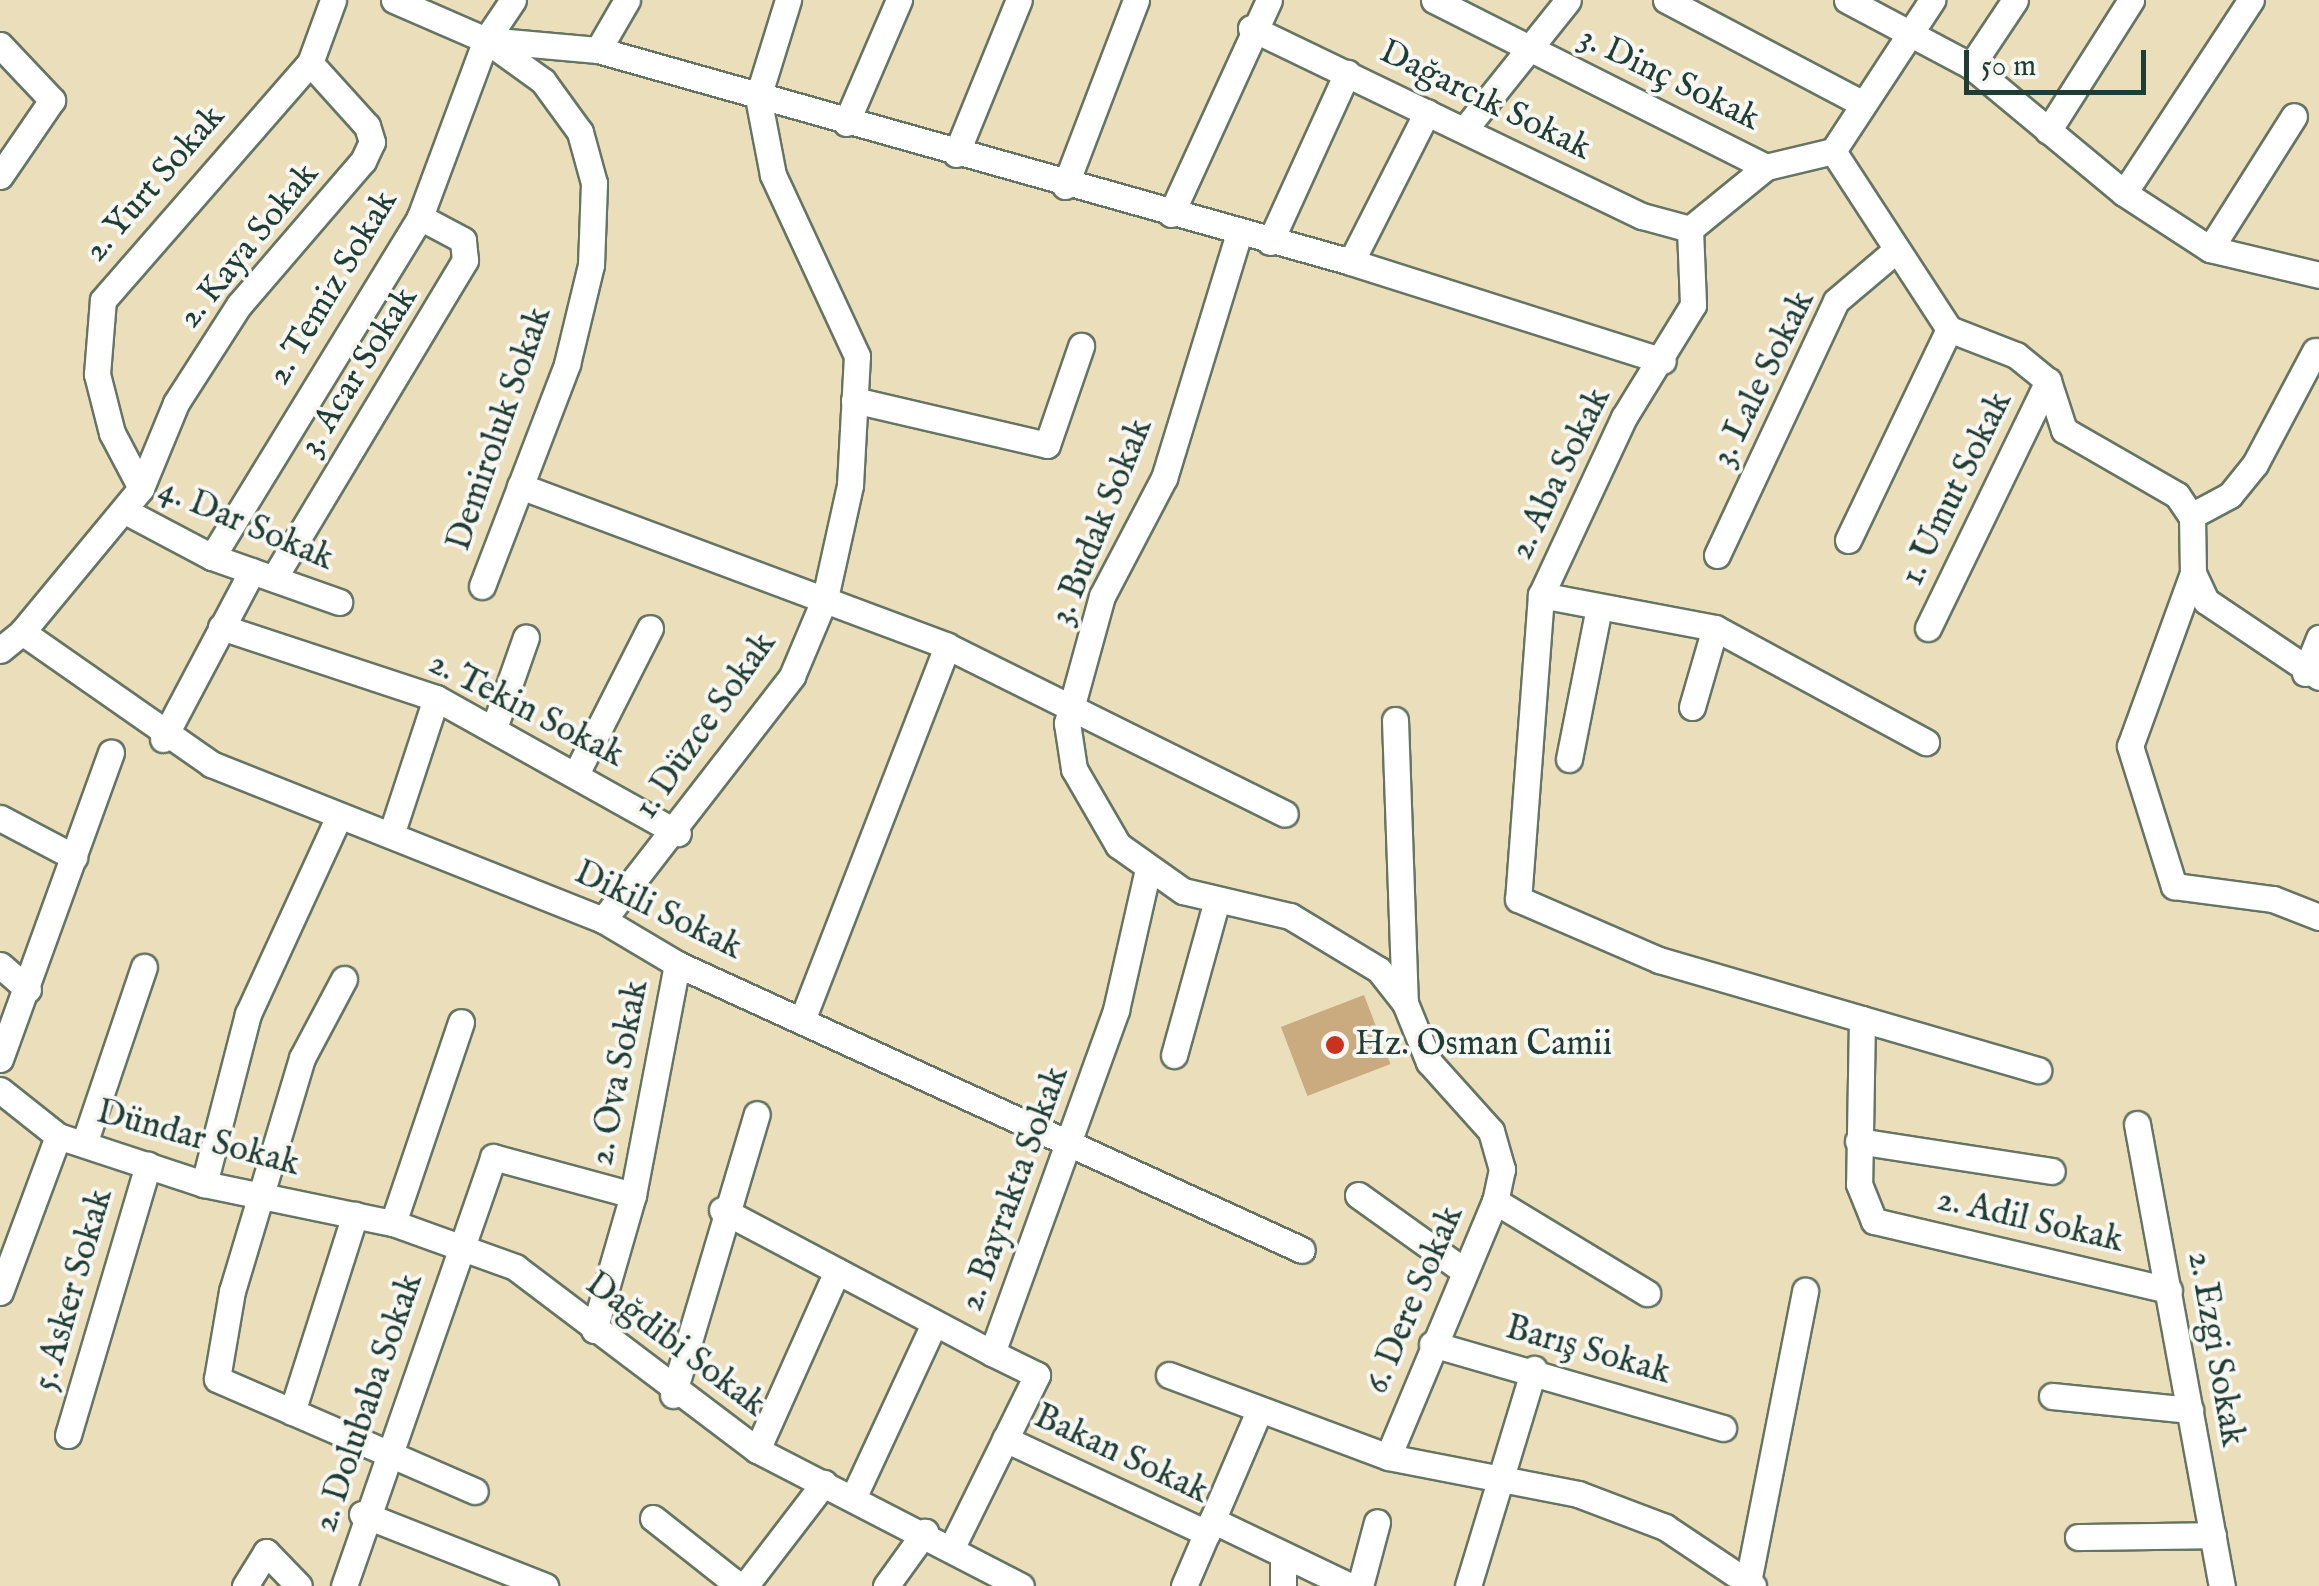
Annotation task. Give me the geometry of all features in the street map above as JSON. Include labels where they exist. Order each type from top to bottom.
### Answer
[{"type":"street","name":"2. Yurt Sokak","points":[[141,488],[112,433],[97,374],[102,300],[310,63],[333,0]]},
{"type":"street","points":[[394,0],[486,40],[598,50],[1065,186],[1352,262],[1663,362]]},
{"type":"street","name":"2. Temiz Sokak","points":[[212,556],[420,216],[486,40],[513,0]]},
{"type":"street","points":[[598,50],[627,0]]},
{"type":"street","points":[[758,96],[788,0]]},
{"type":"street","points":[[846,123],[899,0]]},
{"type":"street","points":[[956,154],[1020,0]]},
{"type":"street","points":[[1065,186],[1136,0]]},
{"type":"street","points":[[1171,214],[1252,28],[1268,0]]},
{"type":"street","name":"3. Dinç Sokak","points":[[1434,0],[1766,167]]},
{"type":"street","points":[[1464,130],[1568,0]]},
{"type":"street","points":[[1666,0],[1861,102]]},
{"type":"street","points":[[1847,0],[1971,66],[2124,192],[2210,249],[2318,274]]},
{"type":"street","points":[[1690,229],[1766,167],[1834,151],[1861,102],[1932,0]]},
{"type":"street","points":[[1971,66],[2015,0]]},
{"type":"street","points":[[2048,131],[2131,0]]},
{"type":"street","points":[[2124,192],[2251,0]]},
{"type":"street","name":"Dağarcık Sokak","points":[[1252,28],[1642,216],[1690,229]]},
{"type":"street","name":"Demiroluk Sokak","points":[[482,586],[567,364],[591,265],[594,183],[580,132],[543,81],[486,40]]},
{"type":"street","points":[[0,45],[52,100],[0,176]]},
{"type":"street","name":"2. Kaya Sokak","points":[[141,488],[176,404],[239,304],[372,142],[310,63]]},
{"type":"street","points":[[1270,242],[1347,73]]},
{"type":"street","name":"1. Düzce Sokak","points":[[603,920],[678,833],[792,676],[825,598],[850,485],[857,356],[773,174],[758,96]]},
{"type":"street","points":[[1352,262],[1427,112]]},
{"type":"street","points":[[2210,249],[2294,116]]},
{"type":"street","points":[[1834,151],[1865,188],[1895,250],[1949,329],[2016,355],[2048,381],[2064,430],[2177,495],[2191,516],[2192,573],[2130,746],[2174,886],[2273,899],[2319,917]]},
{"type":"street","name":"3. Acar Sokak","points":[[263,574],[461,270],[464,240],[420,216]]},
{"type":"street","name":"2. Aba Sokak","points":[[1690,229],[1693,305],[1663,362],[1624,417],[1541,596],[1526,744],[1518,899],[1658,960],[1862,1019]]},
{"type":"street","name":"3. Budak Sokak","points":[[1069,715],[1102,596],[1164,478],[1239,233]]},
{"type":"street","name":"3. Lale Sokak","points":[[1717,555],[1836,300],[1895,250]]},
{"type":"street","points":[[1848,540],[1949,329]]},
{"type":"street","points":[[854,400],[1047,445],[1082,346]]},
{"type":"street","points":[[2191,516],[2230,494],[2255,464],[2316,351]]},
{"type":"street","name":"1. Umut Sokak","points":[[1928,628],[2048,381]]},
{"type":"street","points":[[520,486],[947,646],[1069,715],[1285,814]]},
{"type":"street","name":"4. Dar Sokak","points":[[22,632],[141,488]]},
{"type":"street","name":"4. Dar Sokak","points":[[126,510],[212,556],[339,602]]},
{"type":"street","points":[[2192,573],[2206,601],[2312,675],[2319,638]]},
{"type":"street","points":[[164,739],[221,627],[263,574]]},
{"type":"street","points":[[1541,596],[1715,628],[1926,742]]},
{"type":"street","points":[[1568,759],[1598,608]]},
{"type":"street","name":"2. Tekin Sokak","points":[[221,627],[436,698],[578,770],[678,833]]},
{"type":"street","points":[[578,770],[650,628]]},
{"type":"street","points":[[1692,707],[1715,628]]},
{"type":"street","points":[[0,650],[22,632]]},
{"type":"street","name":"Dikili Sokak","points":[[22,632],[164,739],[338,818],[392,835],[603,920],[677,964],[804,1016],[1069,1149],[1302,1250]]},
{"type":"street","points":[[494,728],[526,637]]},
{"type":"street","points":[[804,1016],[947,646]]},
{"type":"street","points":[[392,835],[436,698]]},
{"type":"street","points":[[1069,715],[1092,812],[1148,873],[1217,900],[1290,916],[1379,970],[1405,1003]]},
{"type":"street","points":[[1395,720],[1405,1003]]},
{"type":"street","points":[[0,1059],[111,752]]},
{"type":"street","points":[[0,818],[74,857]]},
{"type":"street","points":[[204,1184],[248,1014],[338,818]]},
{"type":"street","name":"2. Bayrakta Sokak","points":[[952,1546],[1037,1375],[992,1354],[1116,1010],[1148,873]]},
{"type":"street","points":[[1174,1056],[1217,900]]},
{"type":"street","name":"2. Ova Sokak","points":[[594,1330],[633,1195],[677,964]]},
{"type":"street","points":[[0,965],[28,989]]},
{"type":"street","points":[[84,1144],[144,968]]},
{"type":"street","points":[[344,980],[302,1058],[262,1195],[217,1380],[475,1492]]},
{"type":"street","name":"6. Dere Sokak","points":[[1388,1457],[1460,1268],[1495,1201],[1502,1168],[1491,1131],[1429,1062],[1405,1003]]},
{"type":"street","points":[[2038,1070],[1862,1019],[1858,1141],[2052,1171]]},
{"type":"street","points":[[393,1223],[461,1022]]},
{"type":"street","name":"Dündar Sokak","points":[[0,1090],[58,1136],[204,1184],[393,1223]]},
{"type":"street","points":[[673,1395],[722,1210],[757,1114]]},
{"type":"street","name":"2. Ezgi Sokak","points":[[2137,1124],[2222,1586]]},
{"type":"street","points":[[0,1292],[58,1136]]},
{"type":"street","name":"2. Adil Sokak","points":[[1858,1141],[1874,1221],[2169,1290]]},
{"type":"street","name":"2. Ova Sokak","points":[[463,1244],[493,1157],[633,1195]]},
{"type":"street","name":"5. Asker Sokak","points":[[68,1435],[148,1165]]},
{"type":"street","points":[[1358,1194],[1460,1268]]},
{"type":"street","points":[[1495,1201],[1647,1294]]},
{"type":"street","points":[[722,1210],[992,1354]]},
{"type":"street","points":[[292,1412],[355,1215]]},
{"type":"street","name":"Dağdibi Sokak","points":[[393,1223],[463,1244],[515,1268],[673,1395],[757,1450],[925,1532],[1020,1586]]},
{"type":"street","name":"2. Dolubaba Sokak","points":[[344,1586],[362,1514],[463,1244]]},
{"type":"street","points":[[757,1450],[836,1271]]},
{"type":"street","points":[[1169,1375],[1258,1413],[1388,1457],[1502,1483],[1578,1494],[1665,1527],[1751,1584],[1805,1291]]},
{"type":"street","points":[[854,1496],[934,1324]]},
{"type":"street","name":"Barış Sokak","points":[[1432,1344],[1534,1370],[1723,1428]]},
{"type":"street","points":[[1468,1586],[1534,1370]]},
{"type":"street","points":[[2052,1396],[2190,1410]]},
{"type":"street","points":[[1184,1586],[1258,1413]]},
{"type":"street","name":"Bakan Sokak","points":[[1005,1439],[1210,1527],[1283,1573],[1350,1586]]},
{"type":"street","points":[[653,1518],[742,1586],[824,1483]]},
{"type":"street","points":[[362,1514],[546,1586]]},
{"type":"street","points":[[1360,1586],[1378,1522]]},
{"type":"street","points":[[886,1586],[925,1532]]},
{"type":"street","points":[[2078,1537],[2213,1534]]},
{"type":"street","points":[[244,1586],[266,1552],[300,1586]]},
{"type":"building","name":"Hz. Osman Camii","points":[[1364,995],[1391,1064],[1307,1096],[1281,1027]]},
{"type":"place","name":"Hz. Osman Camii","points":[[1335,1045]]}]
